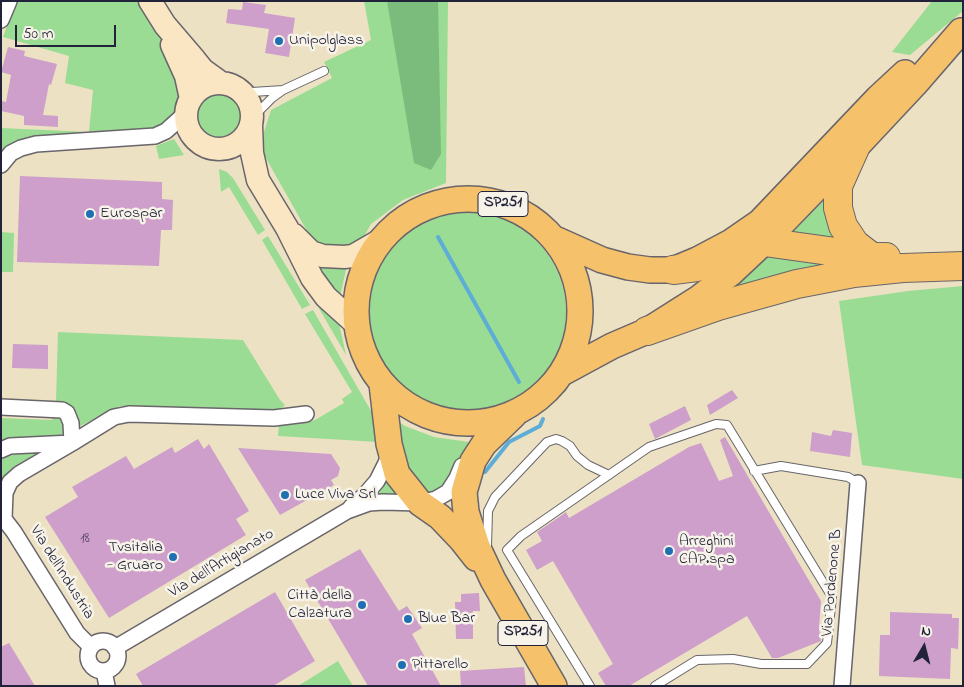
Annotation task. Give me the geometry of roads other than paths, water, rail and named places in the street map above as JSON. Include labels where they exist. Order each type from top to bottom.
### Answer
[{"type":"highway","points":[[855,148],[838,186],[838,208],[843,226],[855,244],[872,257]]},
{"type":"highway","points":[[674,270],[697,267],[764,242],[872,257],[963,256]]},
{"type":"highway","points":[[647,331],[718,306],[797,284],[854,273],[903,268],[963,266]]},
{"type":"main road","points":[[150,1],[165,25],[204,70],[249,101],[252,121],[252,153],[258,180]]},
{"type":"main road","points":[[165,25],[186,76],[187,126],[193,137],[203,146],[209,148],[222,150],[230,148],[244,139],[252,121]]},
{"type":"main road","points":[[562,373],[612,346],[647,331],[699,298],[731,273],[764,242],[916,84],[962,30]]},
{"type":"main road","points":[[555,240],[602,260],[628,267],[650,270],[674,270],[698,260],[731,242],[760,222],[878,98],[918,61],[962,30]]},
{"type":"main road","points":[[188,106],[200,89],[207,86],[229,86]]},
{"type":"main road","points":[[222,150],[240,163],[258,180]]},
{"type":"main road","name":"SP251","points":[[258,180],[287,228],[312,278],[326,297],[356,324]]},
{"type":"main road","name":"SP251","points":[[452,199],[481,199],[509,206],[534,220],[555,240],[568,258],[576,278],[580,299],[580,321],[576,342],[568,363],[542,396],[505,417],[464,423],[433,418],[405,404],[382,384],[372,371],[365,356],[356,324],[355,302],[359,281],[367,260],[379,242],[399,221],[424,207],[452,199]]},
{"type":"main road","name":"SP251","points":[[287,228],[311,252],[323,256],[344,258],[353,256],[379,242]]},
{"type":"main road","name":"SP251","points":[[382,384],[389,444],[397,474],[420,503],[440,517],[461,539],[493,580]]},
{"type":"main road","name":"SP251","points":[[505,417],[473,461],[464,492],[466,512],[493,580],[554,686]]},
{"type":"street","points":[[1,20],[9,1]]},
{"type":"street","points":[[1,165],[11,153],[36,144],[155,136],[166,131],[188,106]]},
{"type":"street","points":[[1,407],[62,410],[72,422],[72,443]]},
{"type":"street","points":[[2,518],[5,493],[10,482],[19,474],[114,417],[129,414],[274,418],[306,414]]},
{"type":"street","points":[[346,511],[369,503],[420,503],[436,499],[448,492],[471,449],[486,429],[505,417]]},
{"type":"street","points":[[1,450],[10,446],[72,443]]},
{"type":"street","points":[[346,511],[365,495],[377,481],[386,461],[389,444]]},
{"type":"street","name":"Via Pordenone B","points":[[842,686],[858,483]]},
{"type":"street","name":"Via dell'Artigianato","points":[[115,648],[346,511]]},
{"type":"street","name":"Via dell'Industria","points":[[2,518],[14,532],[78,633],[91,647]]},
{"type":"street","points":[[103,641],[112,644],[115,648],[118,658],[105,678],[91,665],[88,656],[91,647],[103,641]]},
{"type":"lane","points":[[252,121],[272,98],[283,90],[324,71]]},
{"type":"lane","points":[[229,86],[252,92],[283,90]]},
{"type":"lane","points":[[590,686],[507,550],[521,536],[649,447],[716,424],[727,425],[832,597],[827,643],[807,664],[760,664],[733,659],[698,660],[655,686]]},
{"type":"lane","points":[[493,580],[487,552],[488,511],[495,497],[547,442],[556,439],[562,441],[570,446],[577,456],[588,465],[609,475]]},
{"type":"lane","points":[[754,471],[781,466],[848,477],[858,483]]},
{"type":"waterway","points":[[438,237],[519,382]]},
{"type":"waterway","points":[[485,472],[509,442],[540,426],[543,419]]},
{"type":"place","name":"Unipolglass","points":[[279,41]]},
{"type":"place","name":"Eurospar","points":[[90,214]]},
{"type":"place","name":"Luce Viva Srl","points":[[285,495]]},
{"type":"place","name":"Arreghini CAP.spa","points":[[669,551]]},
{"type":"place","name":"Tvsitalia - Gruaro","points":[[173,557]]},
{"type":"place","name":"Città della Calzatura","points":[[362,605]]},
{"type":"place","name":"Blue Bar","points":[[408,619]]},
{"type":"place","name":"Pittarello","points":[[402,665]]}]
